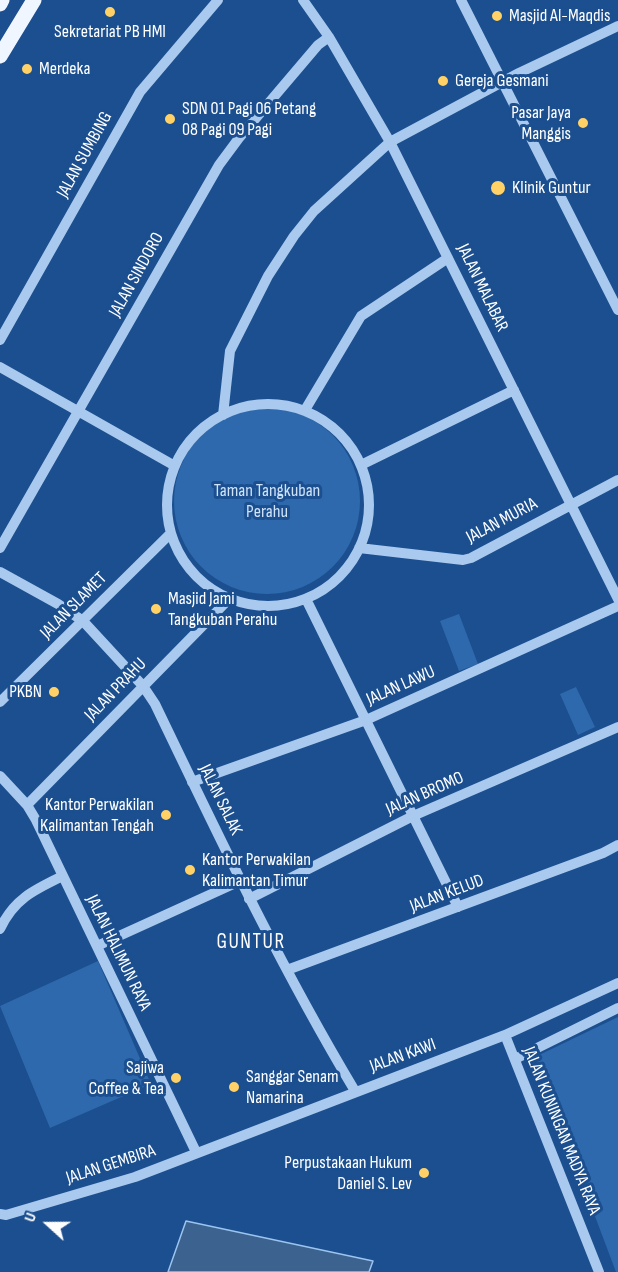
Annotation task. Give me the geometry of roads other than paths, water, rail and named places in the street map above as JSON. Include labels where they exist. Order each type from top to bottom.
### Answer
[{"type":"main road","points":[[0,4],[2,0]]},
{"type":"main road","points":[[0,56],[24,13],[34,0]]},
{"type":"street","name":"JALAN SUMBING","points":[[0,340],[140,92],[218,0]]},
{"type":"street","name":"JALAN MALABAR","points":[[303,0],[329,37],[390,142],[618,599]]},
{"type":"street","points":[[460,0],[618,310]]},
{"type":"street","points":[[223,415],[231,351],[268,276],[294,236],[314,211],[390,142],[503,82],[618,27]]},
{"type":"street","name":"JALAN SINDORO","points":[[0,548],[219,165],[318,45],[329,37]]},
{"type":"street","points":[[304,410],[361,316],[448,258]]},
{"type":"street","points":[[0,367],[175,466]]},
{"type":"street","points":[[361,465],[514,390]]},
{"type":"street","points":[[272,404],[304,410],[317,416],[339,433],[361,465],[369,508],[366,529],[359,549],[333,582],[306,599],[282,605],[264,606],[229,599],[193,573],[180,554],[171,533],[167,499],[170,482],[183,450],[194,436],[223,415],[238,408],[272,404]]},
{"type":"street","name":"JALAN MURIA","points":[[359,549],[463,560],[471,558],[570,503],[618,480]]},
{"type":"street","name":"JALAN SLAMET","points":[[0,702],[171,533]]},
{"type":"street","name":"JALAN SALAK","points":[[0,572],[58,604],[83,621],[143,686],[155,704],[249,899],[355,1091]]},
{"type":"street","name":"JALAN PRAHU","points":[[27,805],[229,599]]},
{"type":"street","points":[[306,599],[458,908]]},
{"type":"street","name":"JALAN LAWU","points":[[192,782],[366,720],[618,606]]},
{"type":"street","name":"JALAN BROMO","points":[[249,899],[413,816],[618,727]]},
{"type":"street","name":"JALAN HALIMUN RAYA","points":[[0,776],[27,805],[196,1152]]},
{"type":"street","name":"JALAN KELUD","points":[[287,970],[458,908],[603,853],[618,845]]},
{"type":"street","points":[[0,929],[22,898],[63,876]]},
{"type":"street","points":[[97,946],[240,881]]},
{"type":"street","name":"JALAN KAWI","points":[[196,1152],[505,1035],[618,983]]},
{"type":"street","points":[[515,1059],[618,1008]]},
{"type":"street","name":"JALAN KUNINGAN MADYA RAYA","points":[[505,1035],[599,1272]]},
{"type":"street","name":"JALAN GEMBIRA","points":[[0,1214],[6,1215],[135,1177],[196,1152]]},
{"type":"place","name":"Sekretariat PB HMI","points":[[110,12]]},
{"type":"place","name":"Masjid Al-Maqdis","points":[[497,16]]},
{"type":"place","name":"Merdeka","points":[[27,69]]},
{"type":"place","name":"Gereja Gesmani","points":[[443,81]]},
{"type":"place","name":"SDN 01 Pagi 06 Petang 08 Pagi 09 Pagi","points":[[170,119]]},
{"type":"place","name":"Pasar Jaya Manggis","points":[[583,123]]},
{"type":"place","name":"Klinik Guntur","points":[[498,188]]},
{"type":"place","name":"Masjid Jami Tangkuban Perahu","points":[[156,609]]},
{"type":"place","name":"PKBN","points":[[54,692]]},
{"type":"place","name":"Kantor Perwakilan Kalimantan Tengah","points":[[166,815]]},
{"type":"place","name":"Kantor Perwakilan Kalimantan Timur","points":[[190,870]]},
{"type":"place","name":"Sajiwa Coffee & Tea","points":[[176,1078]]},
{"type":"place","name":"Sanggar Senam Namarina","points":[[234,1087]]},
{"type":"place","name":"Perpustakaan Hukum Daniel S. Lev","points":[[424,1173]]},
{"type":"district","name":"GUNTUR","points":[[251,943]]},
{"type":"park label","name":"Taman Tangkuban Perahu","points":[[267,501]]}]
